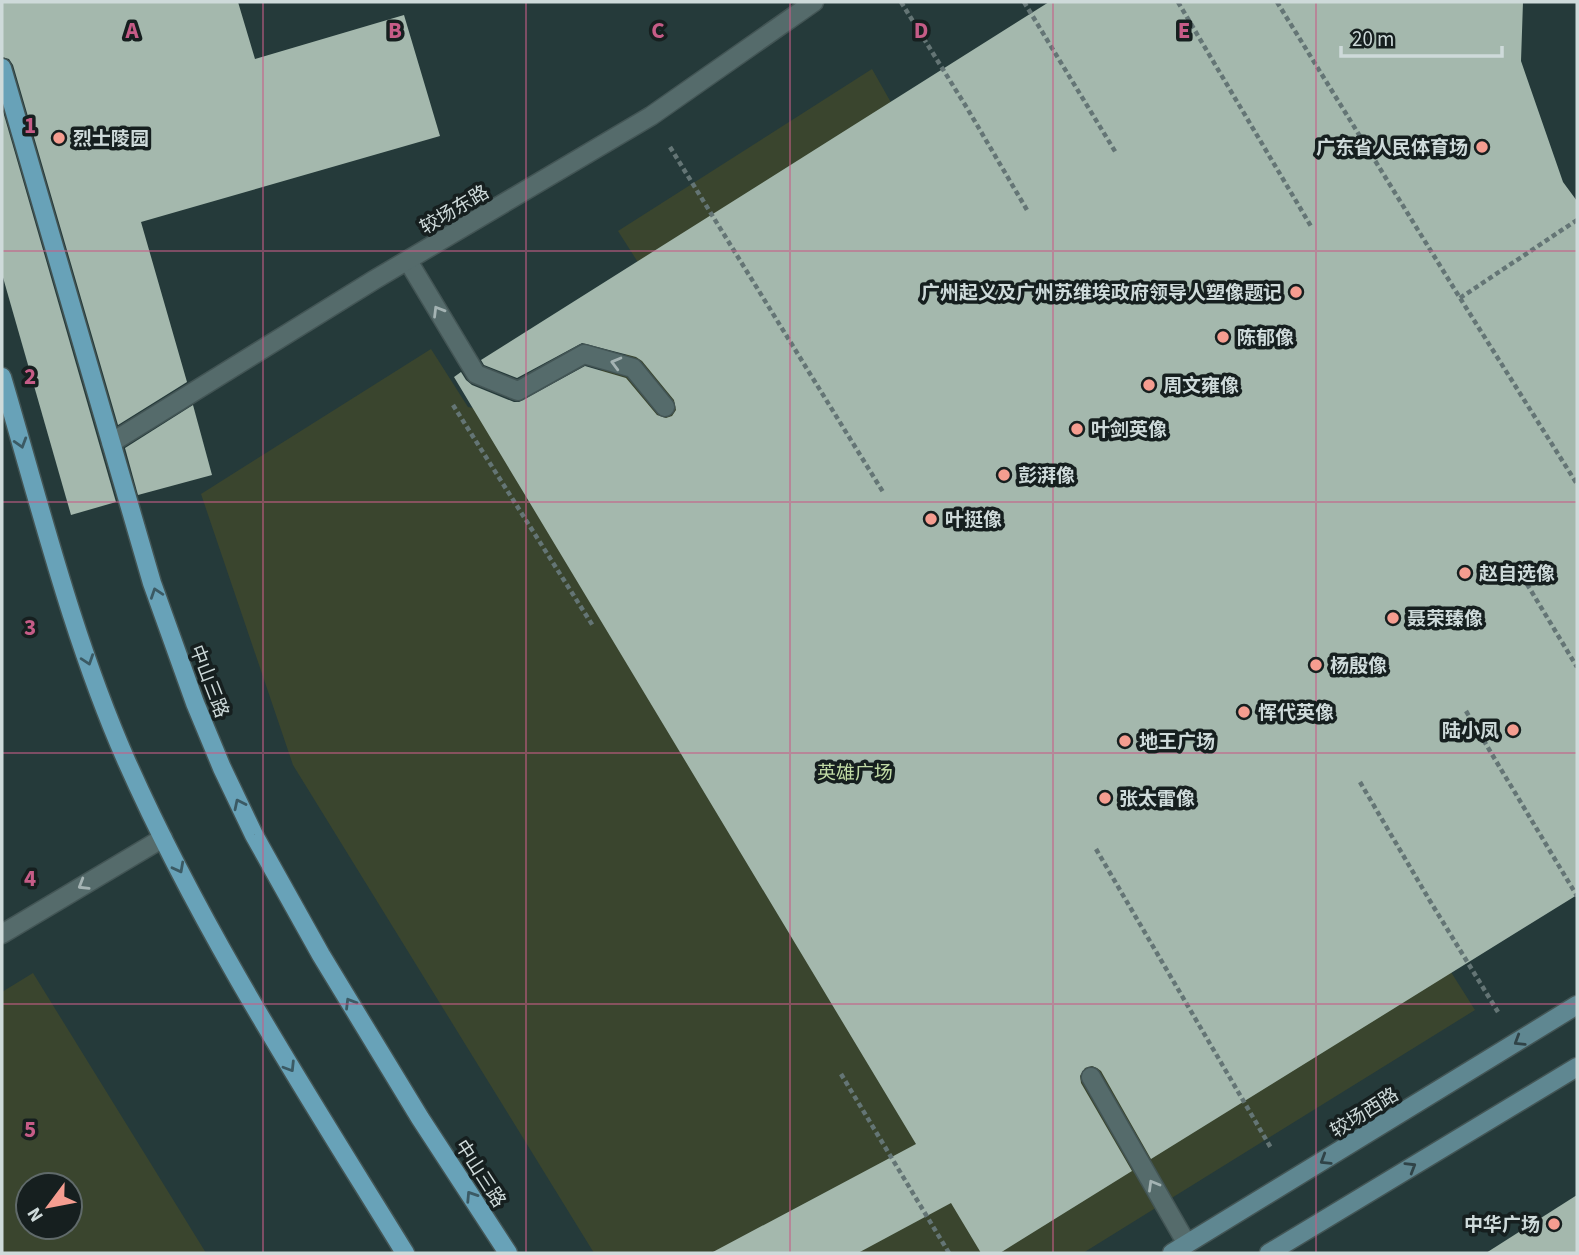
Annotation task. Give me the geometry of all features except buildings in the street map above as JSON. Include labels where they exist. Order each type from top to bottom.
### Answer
[{"type":"main road","name":"中山三路","points":[[2,68],[152,583],[195,703],[222,768],[254,835],[321,956],[420,1118],[508,1253]]},
{"type":"main road","points":[[2,377],[76,626],[126,759],[163,838],[250,1002],[405,1253]]},
{"type":"street","name":"较场东路","points":[[111,443],[374,280],[651,116],[814,2]]},
{"type":"street","points":[[408,261],[476,374],[518,391],[584,354],[633,368],[665,407]]},
{"type":"street","points":[[2,934],[163,838]]},
{"type":"street","name":"较场西路","points":[[1179,1249],[1577,1005]]},
{"type":"street","points":[[1269,1253],[1577,1067]]},
{"type":"street","points":[[1091,1077],[1179,1249]]},
{"type":"path","points":[[901,2],[1027,210]]},
{"type":"path","points":[[1024,2],[1116,153]]},
{"type":"path","points":[[1178,2],[1312,228]]},
{"type":"path","points":[[1277,2],[1577,484]]},
{"type":"path","points":[[651,116],[883,492]]},
{"type":"path","points":[[1460,298],[1577,219]]},
{"type":"path","points":[[448,396],[593,626]]},
{"type":"path","points":[[1527,584],[1577,667]]},
{"type":"path","points":[[1466,711],[1577,897]]},
{"type":"path","points":[[1360,782],[1500,1014]]},
{"type":"path","points":[[1096,849],[1292,1181]]},
{"type":"path","points":[[841,1074],[949,1253]]},
{"type":"green space","name":"英雄广场","points":[[1066,2],[1227,2],[1577,566],[1577,819],[1494,682],[1330,781],[1475,1010],[1083,1253],[594,1253],[293,765],[201,494],[431,349],[468,407],[528,418],[676,322],[618,231],[872,69],[981,261],[1159,147]]},
{"type":"green space","points":[[33,973],[206,1253],[2,1253],[2,992]]},
{"type":"place","name":"烈士陵园","points":[[59,138]]},
{"type":"place","name":"广东省人民体育场","points":[[1482,147]]},
{"type":"place","name":"广州起义及广州苏维埃政府领导人塑像题记","points":[[1296,292]]},
{"type":"place","name":"陈郁像","points":[[1223,337]]},
{"type":"place","name":"周文雍像","points":[[1149,385]]},
{"type":"place","name":"叶剑英像","points":[[1077,429]]},
{"type":"place","name":"彭湃像","points":[[1004,475]]},
{"type":"place","name":"叶挺像","points":[[931,519]]},
{"type":"place","name":"赵自选像","points":[[1465,573]]},
{"type":"place","name":"聂荣臻像","points":[[1393,618]]},
{"type":"place","name":"杨殷像","points":[[1316,665]]},
{"type":"place","name":"恽代英像","points":[[1244,712]]},
{"type":"place","name":"陆小凤","points":[[1513,730]]},
{"type":"place","name":"地王广场","points":[[1125,741]]},
{"type":"place","name":"张太雷像","points":[[1105,798]]},
{"type":"place","name":"中华广场","points":[[1554,1224]]}]
